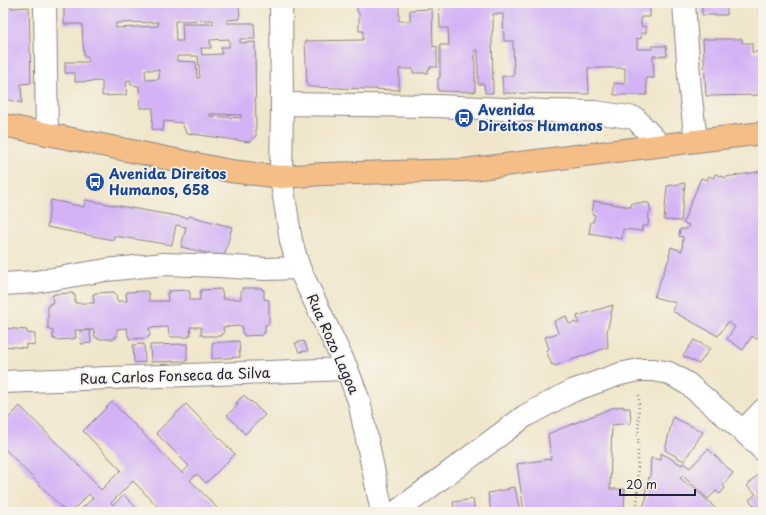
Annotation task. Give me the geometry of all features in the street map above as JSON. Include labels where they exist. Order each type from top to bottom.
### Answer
[{"type":"main road","points":[[3,125],[224,170],[281,177],[322,174],[464,170],[763,133]]},
{"type":"street","points":[[45,3],[47,134]]},
{"type":"street","name":"Rua Rozo Lagoa","points":[[281,3],[281,177],[291,242],[299,268],[347,370],[359,401],[382,512]]},
{"type":"street","points":[[684,3],[690,90],[696,141]]},
{"type":"street","points":[[282,104],[437,106],[595,112],[635,118],[660,145]]},
{"type":"street","points":[[3,284],[35,282],[106,270],[164,264],[265,269],[299,268]]},
{"type":"street","name":"Rua Carlos Fonseca da Silva","points":[[3,382],[347,370]]},
{"type":"street","points":[[396,512],[525,416],[572,391],[620,374],[639,370],[654,370],[669,373],[688,384],[763,450]]},
{"type":"street","points":[[743,431],[763,410]]},
{"type":"path","points":[[637,512],[639,370]]},
{"type":"building","points":[[3,3],[11,3],[11,8],[29,7],[31,83],[21,84],[22,103],[5,99],[4,85],[3,86]]},
{"type":"building","points":[[108,3],[239,3],[240,19],[227,20],[227,23],[254,23],[255,39],[240,39],[240,43],[255,42],[256,136],[249,142],[186,133],[182,123],[164,121],[163,131],[152,129],[153,108],[140,108],[139,86],[131,85],[130,80],[127,80],[126,95],[102,96],[102,81],[75,82],[75,73],[65,73],[65,62],[88,62],[88,57],[84,57],[82,24],[64,24],[64,6],[108,5]],"holes":[[[213,20],[213,24],[182,24],[183,41],[176,41],[175,21]],[[158,22],[158,26],[116,28],[116,23]],[[229,39],[229,47],[221,47],[222,54],[202,55],[201,48],[211,48],[210,40]],[[177,56],[198,56],[200,78],[197,78],[196,62],[177,61]],[[145,70],[159,70],[159,79],[146,80]],[[210,114],[241,115],[241,118],[210,116]]]},
{"type":"building","points":[[357,3],[399,3],[399,21],[410,21],[410,10],[432,9],[433,47],[437,46],[437,67],[430,67],[430,69],[428,69],[428,73],[413,73],[413,69],[399,69],[399,90],[310,87],[307,85],[305,41],[363,40],[363,31],[359,31],[359,13],[357,12]]},
{"type":"building","points":[[439,3],[650,3],[650,17],[641,17],[641,26],[646,27],[646,33],[641,33],[641,39],[637,38],[637,49],[652,49],[652,46],[666,46],[667,56],[653,56],[654,78],[646,78],[647,95],[614,95],[614,83],[625,84],[625,68],[588,68],[589,94],[503,93],[502,76],[514,76],[513,41],[504,41],[503,14],[493,14],[493,93],[485,93],[484,84],[478,84],[478,50],[475,50],[475,92],[438,91],[438,78],[440,78],[440,45],[449,45],[448,28],[440,28]]},
{"type":"building","points":[[702,3],[727,3],[727,15],[702,15]]},
{"type":"building","points":[[759,3],[763,3],[763,15],[759,15]]},
{"type":"building","points":[[703,39],[742,39],[742,43],[752,43],[752,52],[763,52],[763,95],[706,96]]},
{"type":"building","points":[[763,171],[763,343],[752,336],[743,350],[727,339],[735,327],[728,322],[718,336],[672,311],[676,303],[654,297],[670,256],[671,247],[682,251],[683,237],[679,236],[680,229],[687,229],[689,225],[683,223],[701,178],[707,180],[709,176],[713,178],[715,174],[726,178]]},
{"type":"building","points":[[685,183],[681,221],[664,220],[667,186]]},
{"type":"building","points":[[51,200],[84,207],[85,200],[188,218],[189,216],[232,227],[224,257],[181,247],[186,227],[176,225],[172,245],[114,236],[113,240],[47,227]]},
{"type":"building","points":[[594,201],[631,207],[632,203],[649,203],[651,212],[649,212],[648,226],[642,226],[642,231],[623,229],[622,239],[589,233],[591,222],[593,222],[595,215],[592,214]]},
{"type":"building","points":[[242,288],[262,288],[262,290],[264,290],[264,299],[269,300],[269,324],[265,325],[265,333],[263,333],[263,335],[244,336],[242,333],[242,326],[223,327],[224,334],[221,334],[222,336],[203,336],[201,335],[201,327],[190,327],[191,335],[189,335],[189,337],[171,337],[169,335],[168,327],[149,328],[150,336],[148,336],[148,338],[129,339],[127,328],[117,329],[117,337],[115,337],[115,339],[97,339],[97,337],[95,337],[94,330],[75,330],[76,338],[73,338],[74,339],[55,340],[55,338],[53,339],[53,331],[48,329],[48,305],[53,303],[52,296],[54,294],[73,293],[73,295],[75,295],[75,303],[94,303],[93,294],[95,293],[114,292],[116,294],[117,301],[127,301],[127,292],[147,291],[149,293],[149,301],[168,301],[168,291],[188,290],[190,292],[190,300],[200,300],[201,290],[221,289],[223,299],[241,299]]},
{"type":"building","points":[[613,305],[607,332],[608,347],[555,366],[554,364],[552,365],[546,350],[549,349],[545,337],[558,333],[554,321],[566,316],[569,324],[575,322],[576,324],[579,323],[577,316]]},
{"type":"building","points":[[4,328],[27,330],[27,333],[35,334],[35,345],[26,344],[26,348],[3,346]]},
{"type":"building","points":[[90,330],[91,343],[81,344],[80,331]]},
{"type":"building","points":[[694,340],[710,348],[699,364],[683,356]]},
{"type":"building","points":[[239,341],[240,357],[212,359],[212,343]]},
{"type":"building","points":[[304,341],[308,351],[299,352],[295,343]]},
{"type":"building","points":[[144,344],[145,362],[134,363],[133,345]]},
{"type":"building","points":[[187,344],[187,361],[151,362],[150,345]]},
{"type":"building","points":[[244,395],[265,415],[245,434],[227,415],[238,405],[236,403]]},
{"type":"building","points":[[112,402],[182,473],[189,466],[156,433],[186,404],[235,454],[206,483],[197,474],[190,480],[221,512],[163,512],[133,481],[111,503],[113,505],[124,495],[140,512],[78,512],[93,498],[89,494],[71,512],[66,512],[3,447],[3,424],[20,406],[98,485],[97,486],[101,490],[121,470],[83,431]]},
{"type":"building","points":[[623,406],[623,408],[630,408],[631,423],[612,425],[610,489],[625,489],[624,512],[524,512],[517,464],[551,459],[548,434],[612,408]]},
{"type":"building","points":[[673,417],[703,432],[684,461],[665,450]]},
{"type":"building","points":[[708,449],[733,473],[723,485],[725,488],[720,494],[716,491],[708,499],[682,475],[680,478],[711,503],[719,512],[652,512],[643,507],[647,496],[645,494],[649,477],[650,478],[651,458],[661,460],[661,453],[682,465],[683,463],[690,468]]},
{"type":"building","points":[[759,473],[763,477],[763,487],[760,490],[763,493],[763,512],[749,512],[755,506],[749,500],[756,494],[747,486]]},
{"type":"building","points":[[515,487],[520,512],[491,512],[488,493]]},
{"type":"building","points":[[473,499],[475,512],[446,512],[445,510],[454,508],[453,502]]},
{"type":"place","name":"Avenida Direitos Humanos","points":[[464,118]]},
{"type":"place","name":"Avenida Direitos Humanos, 658","points":[[95,182]]}]
